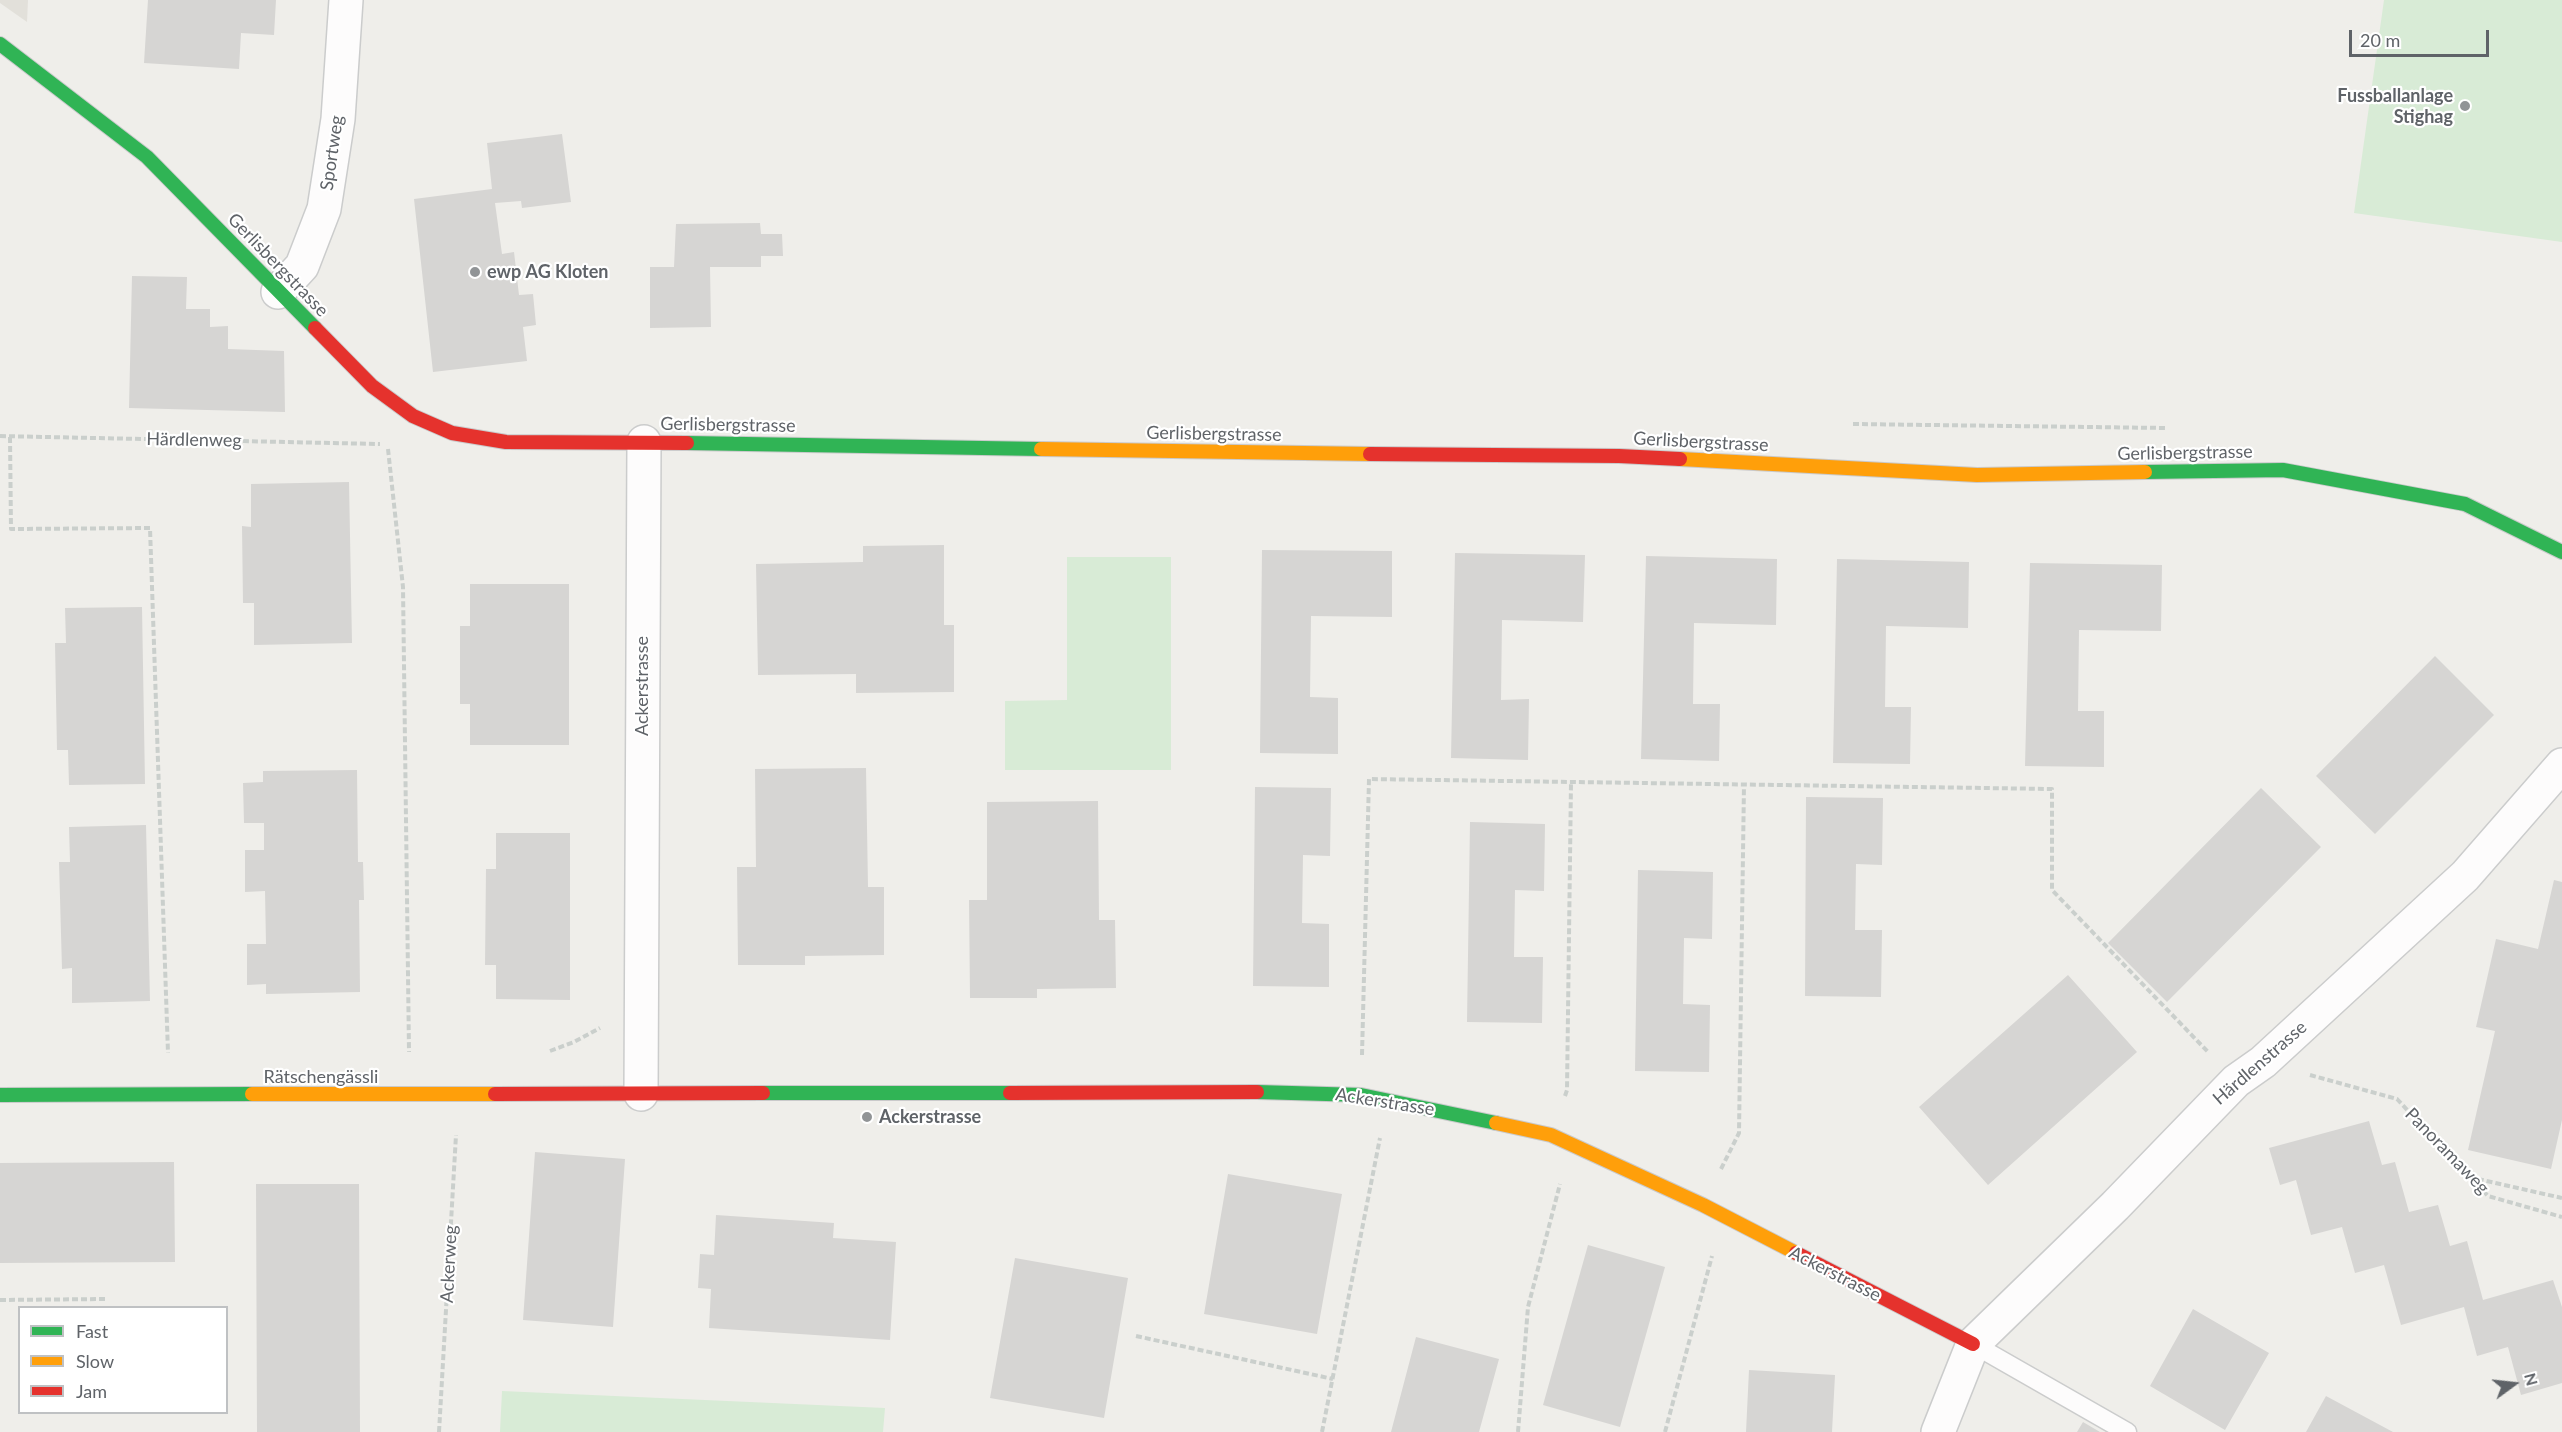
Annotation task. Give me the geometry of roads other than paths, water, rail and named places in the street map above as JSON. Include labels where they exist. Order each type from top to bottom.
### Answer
[{"type":"street","name":"Sportweg","points":[[278,292],[302,266],[324,209],[338,119],[346,0]]},
{"type":"street","name":"Gerlisbergstrasse","points":[[0,44],[147,157],[372,386],[413,416],[452,433],[506,442],[644,442],[1230,453],[1619,456],[1977,475],[2283,470],[2464,504],[2562,552]]},
{"type":"street","name":"Ackerstrasse","points":[[644,442],[641,1094],[1308,1092],[1388,1099],[1551,1135],[1703,1205],[1973,1344]]},
{"type":"street","name":"Härdlenstrasse","points":[[1938,1432],[1973,1344],[2115,1206],[2235,1081],[2264,1062],[2465,876],[2562,765]]},
{"type":"street","name":"Rätschengässli","points":[[0,1095],[641,1094]]},
{"type":"lane","points":[[1973,1344],[2127,1432]]},
{"type":"place","name":"Fussballanlage Stighag","points":[[2465,106]]},
{"type":"place","name":"ewp AG Kloten","points":[[475,272]]},
{"type":"place","name":"Ackerstrasse","points":[[867,1117]]}]
